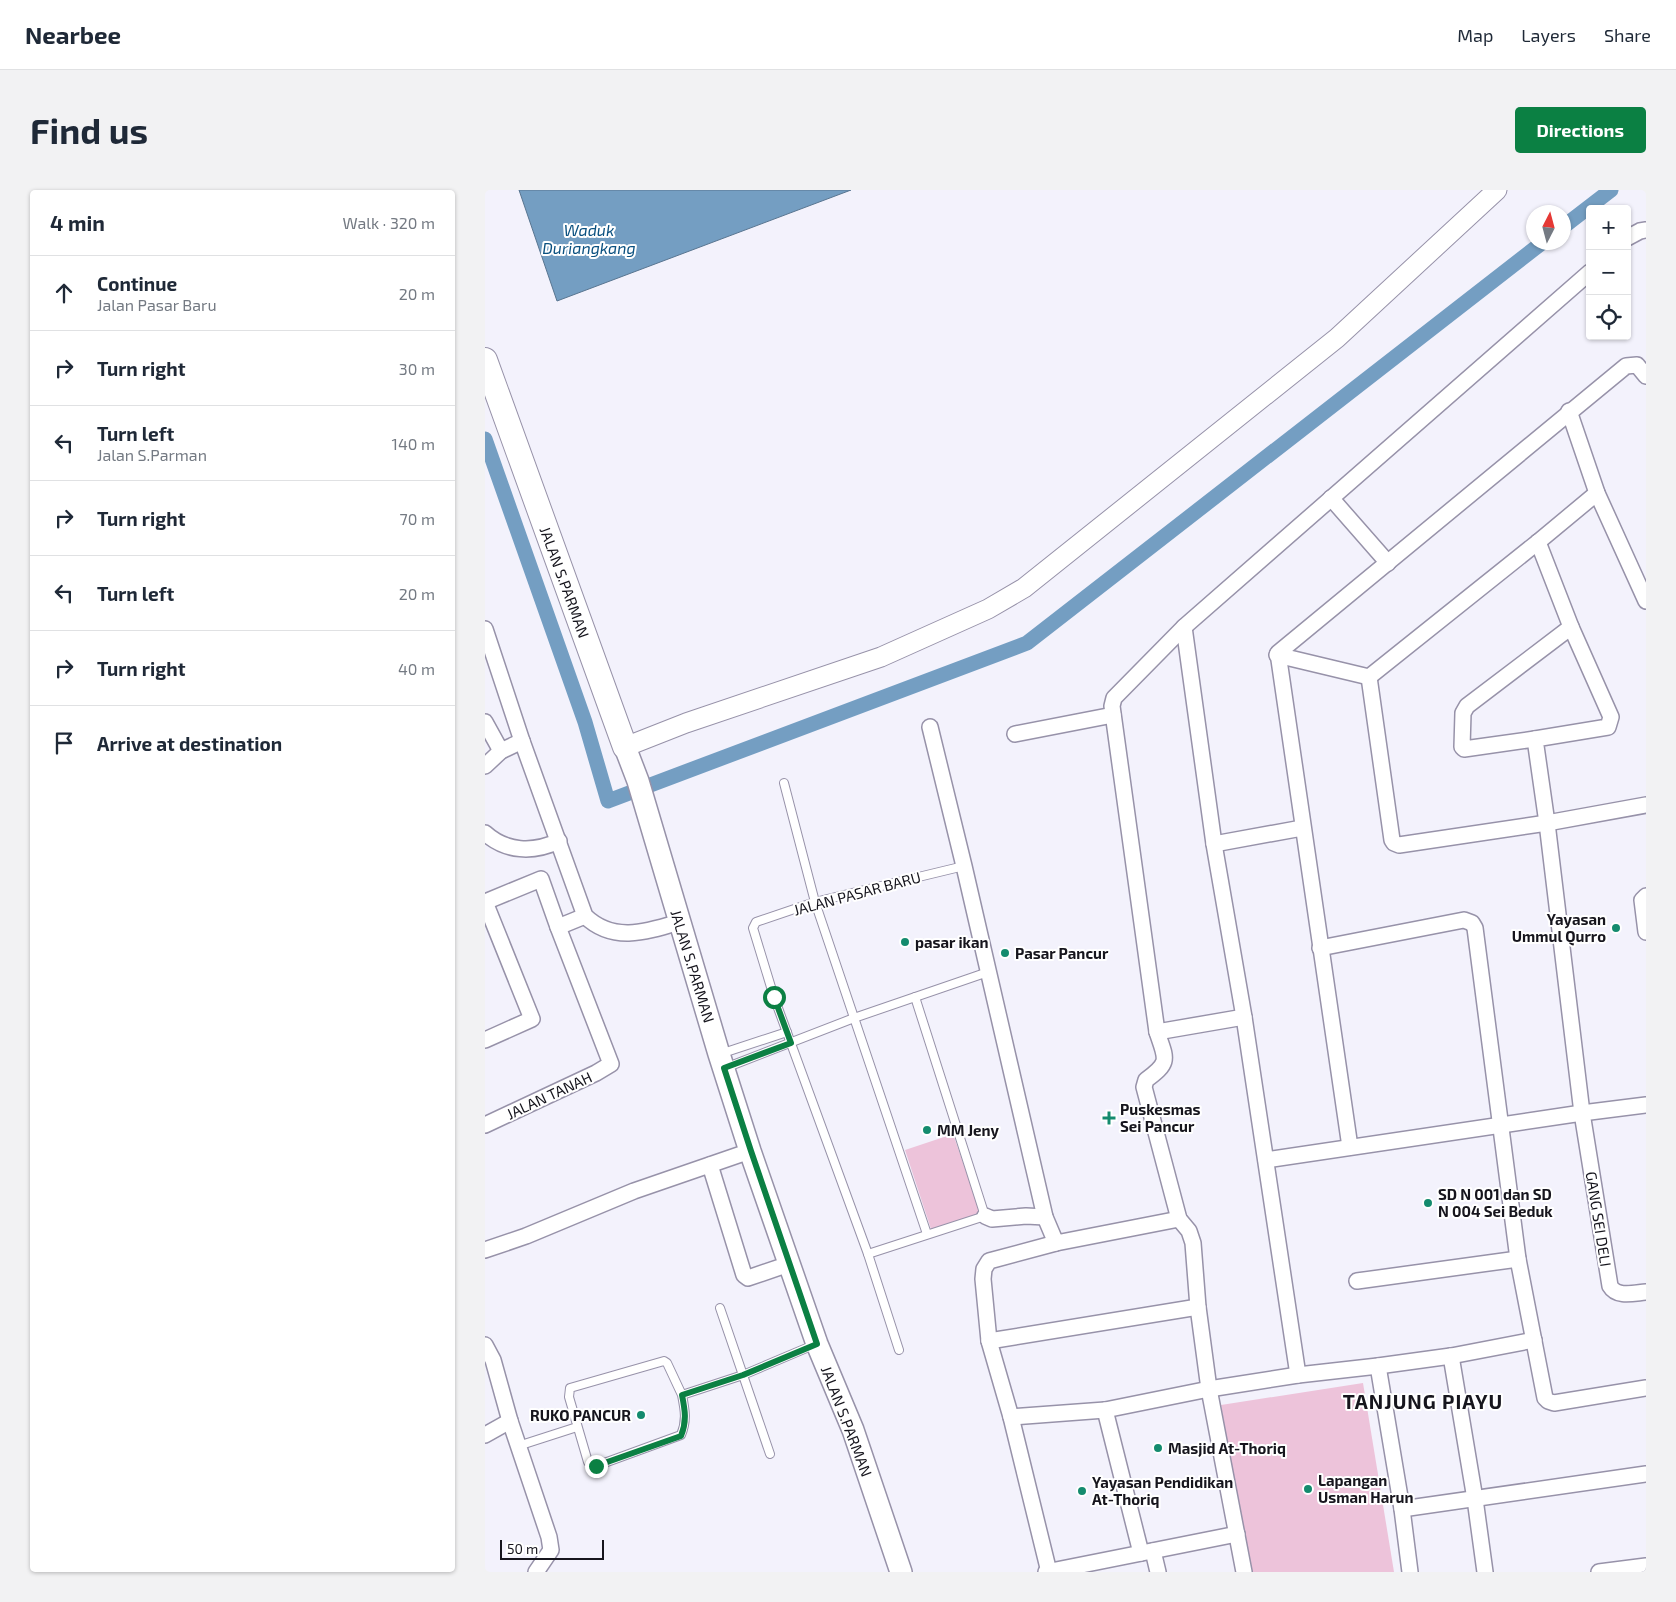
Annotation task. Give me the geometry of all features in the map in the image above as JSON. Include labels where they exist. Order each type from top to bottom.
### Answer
[{"type":"main road","name":"JALAN S.PARMAN","points":[[485,360],[638,781],[679,922],[751,1151],[817,1344],[853,1430],[901,1572]]},
{"type":"street","points":[[625,747],[696,720],[881,657],[988,609],[1024,588],[1337,338],[1497,190]]},
{"type":"street","points":[[1631,236],[1646,230]]},
{"type":"street","points":[[1244,1572],[1209,1389],[1198,1306],[1193,1243],[1189,1230],[1179,1219],[1144,1087],[1146,1080],[1159,1070],[1164,1063],[1165,1057],[1157,1032],[1113,715],[1112,706],[1114,698],[1184,628],[1586,275]]},
{"type":"street","points":[[1350,1148],[1277,655],[1280,650],[1626,366],[1637,366],[1646,376]]},
{"type":"street","points":[[1569,412],[1597,493],[1646,601]]},
{"type":"street","points":[[1369,677],[1597,493]]},
{"type":"street","points":[[1331,498],[1388,563]]},
{"type":"street","points":[[1538,542],[1571,627],[1611,718],[1610,722],[1608,727],[1464,749],[1462,746],[1463,713],[1467,706],[1571,627]]},
{"type":"street","points":[[1184,628],[1214,844],[1244,1017],[1298,1375]]},
{"type":"street","points":[[485,629],[522,742],[585,916],[592,924],[603,930],[614,932],[653,930],[679,922]]},
{"type":"street","points":[[1277,655],[1369,677]]},
{"type":"street","points":[[1369,677],[1392,840],[1394,843],[1399,845],[1547,823],[1646,805]]},
{"type":"street","points":[[1015,734],[1113,715]]},
{"type":"street","points":[[485,724],[501,751]]},
{"type":"street","points":[[930,727],[1045,1217],[1055,1243]]},
{"type":"street","name":"GANG SEI DELI","points":[[1535,739],[1582,1113],[1610,1286],[1619,1294],[1646,1292]]},
{"type":"street","points":[[485,766],[501,751],[522,742]]},
{"type":"street","points":[[1214,844],[1302,828]]},
{"type":"street","points":[[485,832],[502,844],[517,849],[541,848],[559,841]]},
{"type":"street","points":[[485,1040],[533,1018],[485,902],[541,879],[558,927],[585,916]]},
{"type":"street","points":[[1646,896],[1642,900],[1646,932]]},
{"type":"street","points":[[1320,948],[1464,920],[1472,923],[1475,928],[1518,1260],[1545,1398],[1554,1403],[1646,1388]]},
{"type":"street","name":"JALAN TANAH","points":[[485,1125],[597,1073],[611,1064],[558,927]]},
{"type":"street","points":[[1157,1032],[1244,1017]]},
{"type":"street","points":[[1266,1160],[1501,1124],[1646,1105]]},
{"type":"street","points":[[485,1250],[526,1236],[635,1191],[751,1151]]},
{"type":"street","points":[[710,1165],[744,1275],[748,1278],[789,1264]]},
{"type":"street","points":[[985,1216],[992,1219],[1045,1217]]},
{"type":"street","points":[[1179,1219],[1055,1243],[989,1261],[983,1279],[989,1341],[1011,1417],[1048,1572],[1237,1534]]},
{"type":"street","points":[[1357,1281],[1518,1260]]},
{"type":"street","points":[[989,1341],[1198,1306]]},
{"type":"street","points":[[1011,1417],[1105,1410],[1209,1389],[1298,1375],[1451,1356],[1534,1340]]},
{"type":"street","points":[[485,1345],[493,1360],[510,1421],[545,1522],[550,1544],[551,1550],[536,1572]]},
{"type":"street","points":[[1451,1356],[1485,1572]]},
{"type":"street","points":[[1379,1366],[1403,1509],[1410,1572]]},
{"type":"street","points":[[1105,1410],[1147,1552],[1158,1572]]},
{"type":"street","points":[[485,1435],[510,1421]]},
{"type":"street","points":[[1403,1509],[1646,1474]]},
{"type":"street","points":[[1599,1572],[1640,1568]]},
{"type":"lane","points":[[784,783],[815,902],[927,1234]]},
{"type":"lane","name":"JALAN PASAR BARU","points":[[899,1350],[867,1254],[787,1032],[753,928],[756,922],[815,902],[964,866]]},
{"type":"lane","points":[[722,1061],[791,1043],[853,1018],[989,972]]},
{"type":"lane","points":[[867,1254],[985,1216],[915,997]]},
{"type":"lane","points":[[722,1061],[787,1032]]},
{"type":"lane","points":[[720,1308],[770,1454]]},
{"type":"lane","points":[[682,1395],[743,1375],[817,1344]]},
{"type":"lane","points":[[664,1361],[667,1363],[682,1395],[686,1412],[685,1426],[681,1436],[596,1466],[588,1462],[569,1397],[570,1388],[664,1361]]},
{"type":"lane","points":[[518,1446],[577,1427]]},
{"type":"shaded area","points":[[953,1134],[981,1214],[931,1229],[905,1150]]},
{"type":"shaded area","name":"Lapangan Usman Harun","points":[[1363,1383],[1394,1572],[1249,1572],[1221,1405]]},
{"type":"water","name":"Waduk Duriangkang","points":[[519,190],[851,190],[557,301]]},
{"type":"waterway","points":[[1571,221],[1611,190]]},
{"type":"waterway","points":[[485,439],[585,722],[608,801],[1027,643],[1533,250]]},
{"type":"place","name":"Yayasan Ummul Qurro","points":[[1616,928]]},
{"type":"place","name":"pasar ikan","points":[[905,942]]},
{"type":"place","name":"Pasar Pancur","points":[[1005,953]]},
{"type":"place","name":"Puskesmas Sei Pancur","points":[[1109,1118]]},
{"type":"place","name":"MM Jeny","points":[[927,1130]]},
{"type":"place","name":"SD N 001 dan SD N 004 Sei Beduk","points":[[1428,1203]]},
{"type":"place","name":"RUKO PANCUR","points":[[641,1415]]},
{"type":"place","name":"Masjid At-Thoriq","points":[[1158,1448]]},
{"type":"place","name":"Lapangan Usman Harun","points":[[1308,1489]]},
{"type":"place","name":"Yayasan Pendidikan At-Thoriq","points":[[1082,1491]]},
{"type":"district","name":"TANJUNG PIAYU","points":[[1423,1401]]},
{"type":"route","points":[[596,1466],[681,1436],[685,1426],[686,1412],[682,1395],[743,1375],[817,1344],[724,1068],[791,1043],[774,997]]}]
